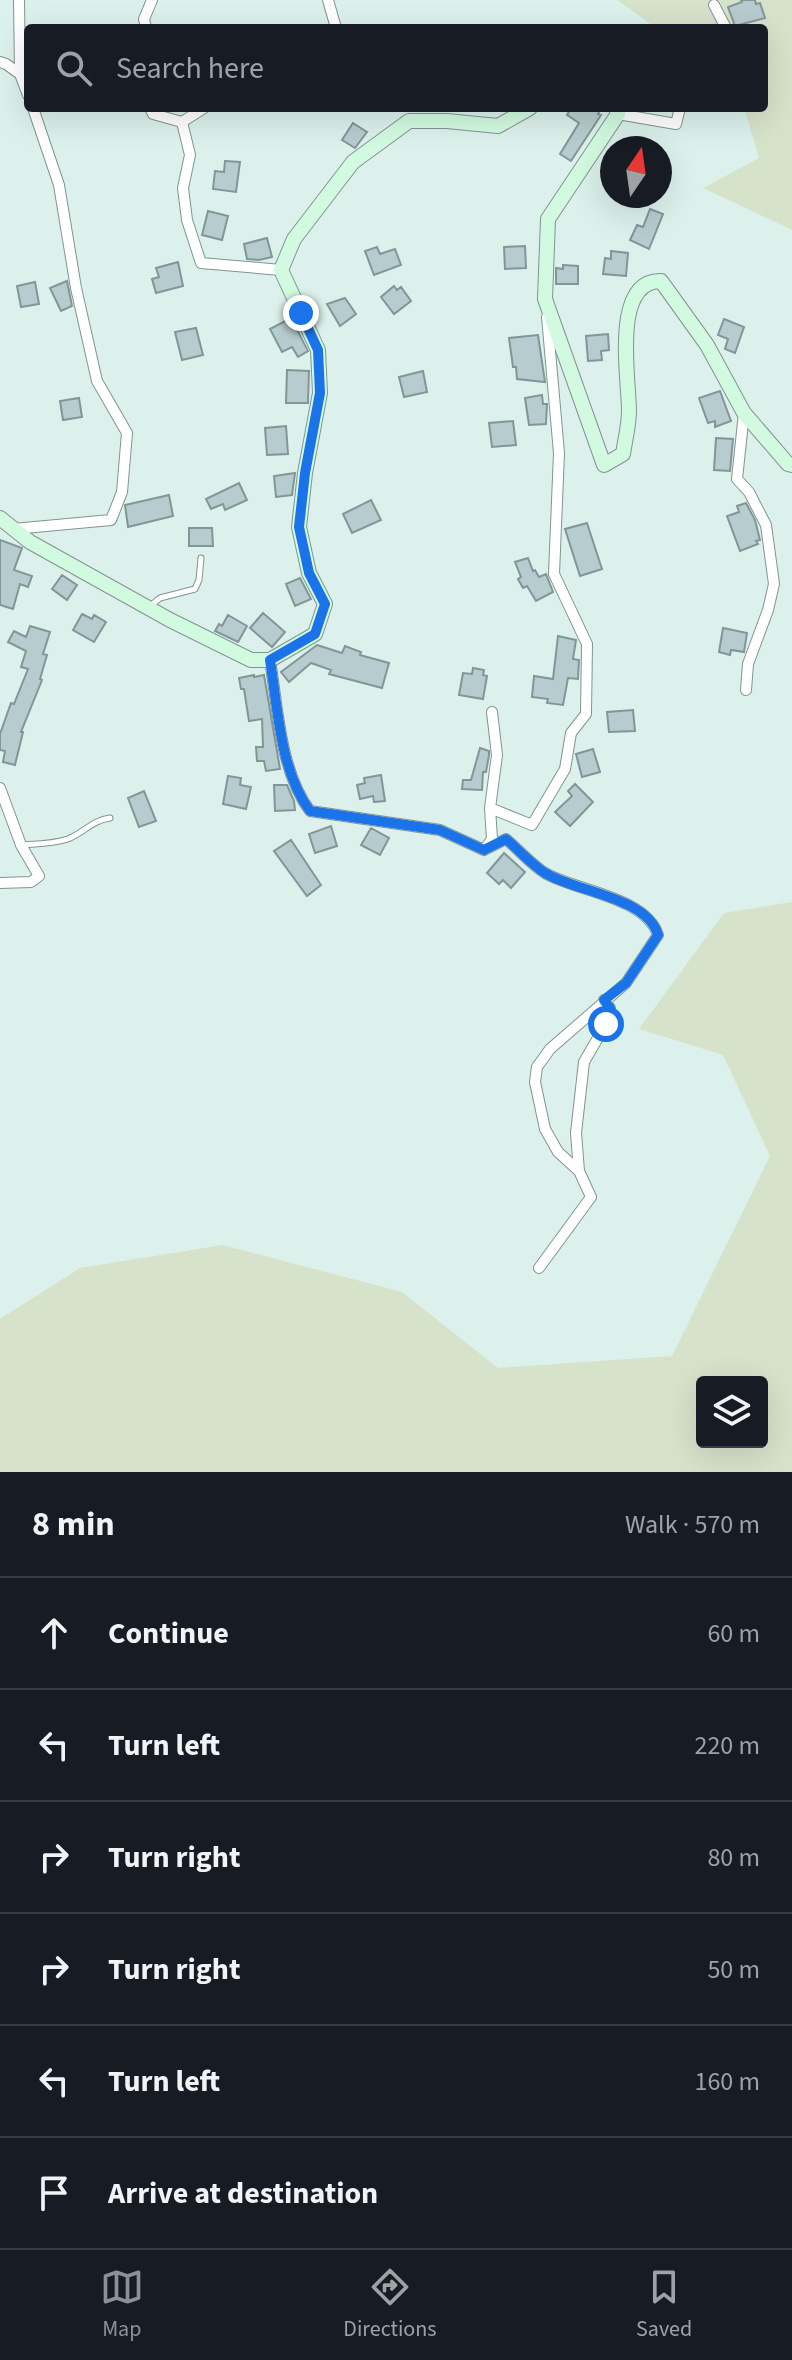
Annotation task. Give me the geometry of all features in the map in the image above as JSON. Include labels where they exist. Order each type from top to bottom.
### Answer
[{"type":"street","points":[[19,0],[20,74],[24,84]]},
{"type":"street","points":[[145,24],[144,19],[152,0]]},
{"type":"street","points":[[328,0],[335,24]]},
{"type":"street","points":[[714,5],[724,24]]},
{"type":"street","points":[[0,62],[20,74]]},
{"type":"street","points":[[5,525],[111,520],[122,492],[127,433],[97,381],[76,288],[59,185],[34,112]]},
{"type":"street","points":[[152,112],[182,122],[198,112]]},
{"type":"street","points":[[5,525],[148,608],[251,660],[270,660],[315,634],[325,604],[309,573],[299,527],[305,473],[320,393],[318,350],[281,270],[294,239],[353,162],[409,121],[424,115],[498,126],[523,112]]},
{"type":"street","points":[[490,808],[532,825],[565,769],[571,733],[586,714],[587,644],[554,574],[559,453],[545,299],[548,219],[616,112]]},
{"type":"street","points":[[622,112],[676,124],[679,112]]},
{"type":"street","points":[[182,122],[190,155],[183,188],[187,220],[201,263],[281,270]]},
{"type":"street","points":[[545,299],[604,465],[623,454],[629,413],[626,366],[631,301],[640,288],[650,281],[661,281],[707,345],[744,413],[792,465]]},
{"type":"street","points":[[744,413],[737,479],[749,492],[766,525],[774,584],[748,664],[746,690]]},
{"type":"street","points":[[270,660],[287,759],[302,802],[310,811],[440,830],[484,850]]},
{"type":"street","points":[[484,850],[492,839],[490,808],[497,755],[492,712]]},
{"type":"street","points":[[0,788],[21,845],[38,874],[38,879],[31,882],[0,883]]},
{"type":"street","points":[[484,850],[506,839],[544,872],[639,910],[655,923],[658,935],[626,983],[550,1049],[537,1067],[535,1082],[545,1129],[558,1152],[579,1171]]},
{"type":"street","points":[[539,1268],[591,1197],[579,1171],[576,1133],[584,1062],[606,1024],[610,1008],[604,1000]]},
{"type":"lane","points":[[148,608],[160,598],[195,589],[201,558]]},
{"type":"lane","points":[[21,845],[57,842],[78,834],[101,819],[110,818]]},
{"type":"green space","points":[[617,0],[792,0],[792,230],[703,188],[759,158],[745,112],[768,112],[768,24],[650,24]]},
{"type":"green space","points":[[792,902],[792,1472],[0,1472],[0,1319],[80,1268],[223,1245],[402,1292],[498,1368],[672,1356],[770,1156],[723,1055],[639,1029],[724,913]]},
{"type":"building","points":[[755,0],[756,4],[760,3],[765,18],[734,24],[728,7]]},
{"type":"building","points":[[569,112],[599,112],[601,115],[571,161],[560,154],[579,123],[567,115]]},
{"type":"building","points":[[353,123],[367,132],[355,148],[342,140]]},
{"type":"building","points":[[225,161],[240,162],[236,192],[213,189],[215,171],[224,172]]},
{"type":"building","points":[[650,209],[663,214],[649,249],[630,240],[637,225],[643,227]]},
{"type":"building","points":[[208,211],[228,216],[222,240],[202,235]]},
{"type":"building","points":[[267,238],[272,257],[247,259],[244,244]]},
{"type":"building","points":[[525,246],[526,268],[505,269],[504,247]]},
{"type":"building","points":[[377,247],[380,254],[395,249],[401,265],[374,275],[365,251]]},
{"type":"building","points":[[611,251],[628,253],[626,276],[603,274],[605,258],[611,259]]},
{"type":"building","points":[[178,262],[183,286],[156,293],[152,279],[159,277],[156,268]]},
{"type":"building","points":[[563,265],[578,266],[578,284],[556,284],[556,268],[563,269]]},
{"type":"building","points":[[67,281],[72,306],[61,311],[50,288]]},
{"type":"building","points":[[35,282],[39,304],[21,307],[17,286]]},
{"type":"building","points":[[394,286],[397,290],[401,287],[411,301],[394,314],[381,297]]},
{"type":"building","points":[[345,298],[356,314],[340,326],[327,304]]},
{"type":"building","points":[[291,318],[308,351],[298,357],[292,347],[282,352],[270,329]]},
{"type":"building","points":[[724,319],[744,327],[735,353],[725,349],[728,339],[718,335]]},
{"type":"building","points":[[196,328],[203,355],[182,360],[175,332]]},
{"type":"building","points":[[608,334],[609,350],[601,351],[602,360],[588,361],[586,336]]},
{"type":"building","points":[[538,335],[545,382],[517,379],[509,338]]},
{"type":"building","points":[[287,370],[309,371],[308,403],[286,403]]},
{"type":"building","points":[[423,371],[427,392],[404,397],[399,377]]},
{"type":"building","points":[[720,391],[731,421],[715,427],[715,421],[708,423],[699,398]]},
{"type":"building","points":[[542,395],[543,404],[547,404],[546,424],[529,425],[525,398]]},
{"type":"building","points":[[79,398],[82,417],[63,420],[60,401]]},
{"type":"building","points":[[513,421],[516,445],[492,447],[489,423]]},
{"type":"building","points":[[286,426],[288,454],[267,455],[265,428]]},
{"type":"building","points":[[716,438],[733,439],[730,471],[714,470]]},
{"type":"building","points":[[295,473],[292,495],[276,497],[274,476]]},
{"type":"building","points":[[239,483],[247,500],[225,510],[223,504],[211,509],[206,499]]},
{"type":"building","points":[[169,495],[173,516],[128,527],[125,505]]},
{"type":"building","points":[[371,500],[381,520],[352,533],[343,514]]},
{"type":"building","points":[[746,503],[755,520],[760,540],[756,541],[758,544],[740,551],[727,516],[739,512],[737,506]]},
{"type":"building","points":[[587,523],[602,569],[580,576],[565,529]]},
{"type":"building","points":[[189,528],[212,528],[213,546],[189,546]]},
{"type":"building","points":[[0,540],[22,548],[14,570],[32,576],[28,587],[20,584],[13,609],[0,605]]},
{"type":"building","points":[[528,558],[539,577],[546,574],[553,592],[536,601],[527,586],[523,588],[518,579],[521,577],[515,562]]},
{"type":"building","points":[[62,575],[77,585],[67,600],[52,589]]},
{"type":"building","points":[[300,578],[311,599],[295,606],[286,584]]},
{"type":"building","points":[[263,613],[285,632],[272,647],[250,628]]},
{"type":"building","points":[[82,614],[92,619],[94,615],[106,622],[94,642],[73,630]]},
{"type":"building","points":[[228,615],[247,626],[238,642],[215,631]]},
{"type":"building","points":[[30,626],[50,632],[43,654],[47,655],[42,680],[21,732],[15,765],[3,762],[5,751],[0,750],[0,734],[28,669],[21,667],[26,651],[8,642],[14,631],[26,637]]},
{"type":"building","points":[[723,628],[747,633],[744,652],[731,650],[730,655],[719,652]]},
{"type":"building","points":[[558,636],[576,640],[573,659],[579,660],[578,679],[568,678],[563,705],[532,697],[534,676],[553,679]]},
{"type":"building","points":[[317,645],[342,653],[345,646],[361,652],[360,655],[389,663],[382,688],[329,674],[331,670],[311,663],[289,682],[281,672]]},
{"type":"building","points":[[473,668],[484,670],[483,675],[487,676],[483,699],[459,695],[463,673],[472,674]]},
{"type":"building","points":[[264,675],[280,769],[266,771],[264,761],[257,761],[256,747],[263,747],[262,719],[249,721],[239,678]]},
{"type":"building","points":[[633,710],[635,731],[609,732],[607,712]]},
{"type":"building","points":[[480,748],[489,751],[482,790],[462,789],[463,780],[471,780]]},
{"type":"building","points":[[593,749],[600,772],[582,777],[576,754]]},
{"type":"building","points":[[381,775],[385,801],[374,802],[373,796],[360,799],[357,785],[365,783],[364,778]]},
{"type":"building","points":[[228,776],[241,778],[240,785],[251,787],[246,809],[223,804]]},
{"type":"building","points":[[575,784],[593,802],[570,826],[555,812],[572,796],[568,791]]},
{"type":"building","points":[[274,785],[287,785],[295,810],[275,811]]},
{"type":"building","points":[[144,791],[156,821],[139,827],[128,798]]},
{"type":"building","points":[[331,826],[337,846],[315,853],[309,834]]},
{"type":"building","points":[[371,828],[389,838],[380,855],[361,845]]},
{"type":"building","points":[[291,840],[321,885],[307,896],[274,851]]},
{"type":"building","points":[[504,853],[525,872],[511,888],[503,880],[499,884],[487,873]]},
{"type":"route","points":[[301,313],[318,350],[320,393],[305,473],[299,527],[309,573],[325,604],[315,634],[270,660],[287,759],[302,802],[310,811],[440,830],[484,850],[506,839],[544,872],[639,910],[655,923],[658,935],[626,983],[604,1000],[610,1008],[606,1024]]}]
